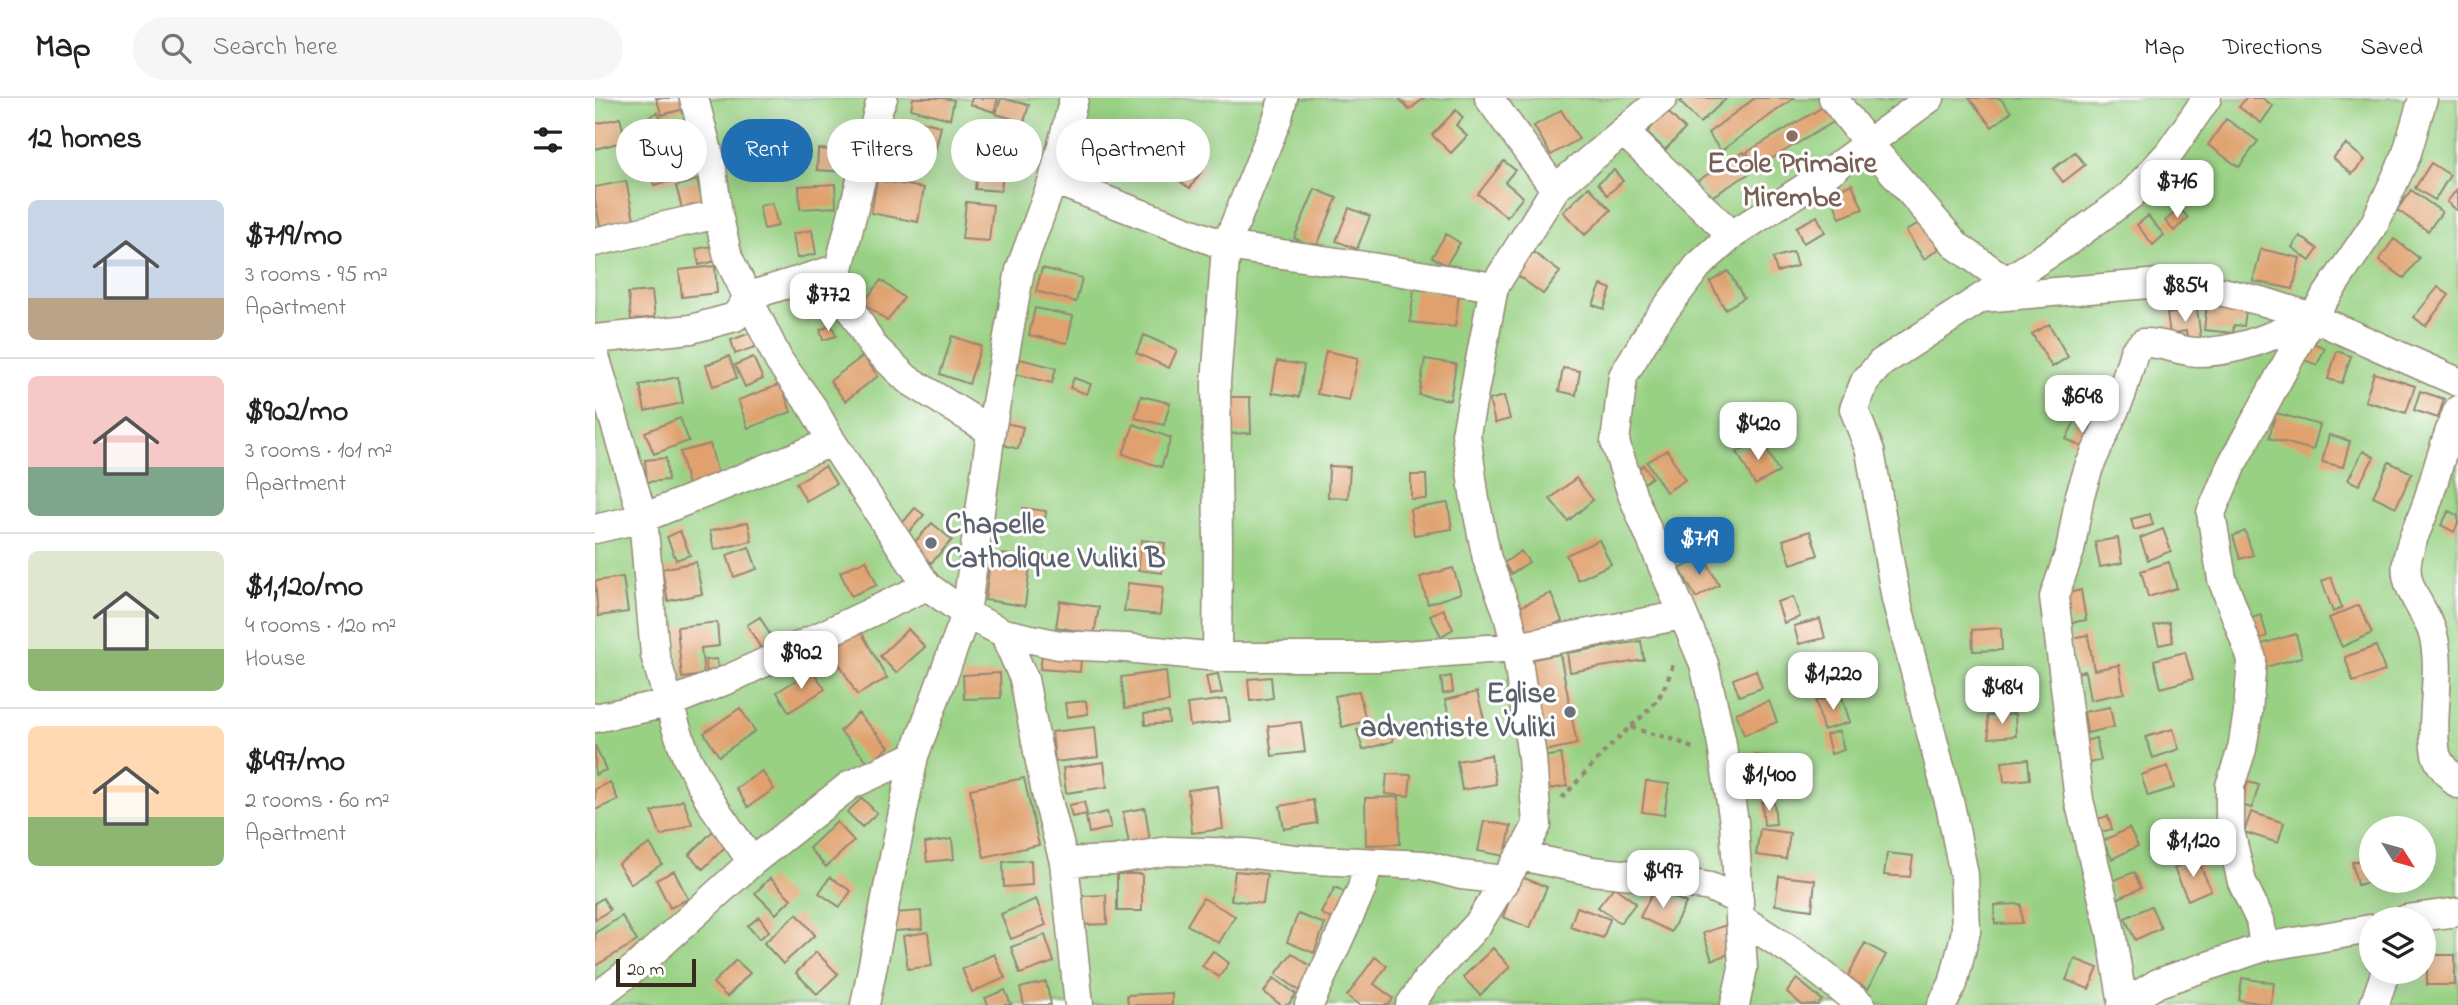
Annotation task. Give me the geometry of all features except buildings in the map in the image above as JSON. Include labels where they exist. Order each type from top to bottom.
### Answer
[{"type":"street","points":[[694,98],[712,163],[718,214],[728,257],[779,361],[813,408],[892,536],[927,586],[966,614],[1004,633],[1059,645],[1217,657],[1377,657],[1515,647],[1687,625]]},
{"type":"street","points":[[884,98],[879,107],[839,268],[841,291],[872,345],[907,379],[991,431]]},
{"type":"street","points":[[865,1005],[914,755],[966,614],[991,431],[1020,270],[1053,180],[1074,98]]},
{"type":"street","points":[[1217,657],[1216,383],[1226,246],[1274,128],[1283,98]]},
{"type":"street","points":[[1489,98],[1555,189]]},
{"type":"street","points":[[1411,1005],[1427,980],[1478,924],[1521,856],[1537,825],[1536,792],[1515,647],[1507,611],[1487,559],[1466,434],[1494,287],[1555,189],[1663,98]]},
{"type":"street","points":[[1833,98],[1867,142],[1957,246],[2005,280]]},
{"type":"street","points":[[1735,1005],[1744,968],[1734,822],[1727,773],[1704,664],[1632,494],[1615,442],[1623,376],[1655,323],[1698,265],[1732,235],[1829,172],[1930,98]]},
{"type":"street","points":[[1943,1005],[1953,984],[1966,930],[1964,875],[1951,809],[1896,599],[1870,452],[1854,409],[1865,381],[1881,363],[2073,238],[2131,195],[2169,153],[2207,98]]},
{"type":"street","points":[[2264,947],[2260,920],[2242,881],[2230,831],[2230,786],[2242,749],[2252,659],[2222,579],[2211,513],[2232,464],[2312,317],[2374,225],[2406,156],[2423,98]]},
{"type":"street","points":[[1624,132],[1732,235]]},
{"type":"street","points":[[1053,180],[1226,246],[1494,287]]},
{"type":"street","points":[[595,242],[718,214]]},
{"type":"street","points":[[595,339],[691,329],[735,317],[748,296],[839,268]]},
{"type":"street","points":[[1979,299],[2161,283],[2219,291],[2312,317],[2458,382]]},
{"type":"street","points":[[2312,317],[2287,330],[2227,350],[2195,352],[2158,342],[2143,343],[2134,352],[2122,396],[2089,467],[2080,495],[2070,551],[2054,597],[2079,800],[2111,932],[2123,1004],[2158,983],[2264,947],[2359,931]]},
{"type":"street","points":[[595,356],[643,518],[655,655],[669,703],[687,758],[704,790],[753,862]]},
{"type":"street","points":[[2458,410],[2446,437],[2407,560],[2407,578],[2432,632],[2436,672],[2436,756],[2458,784]]},
{"type":"street","points":[[595,529],[643,518],[832,442]]},
{"type":"street","points":[[595,718],[669,703],[927,586]]},
{"type":"street","points":[[1004,633],[1024,679],[1046,793],[1064,862],[1079,1005]]},
{"type":"street","points":[[595,998],[636,967],[753,862],[850,785],[914,755]]},
{"type":"street","points":[[1064,862],[1113,860],[1167,851],[1245,853],[1424,865],[1461,874],[1505,880]]},
{"type":"street","points":[[1521,856],[1592,871],[1654,877],[1710,887],[1861,1005]]},
{"type":"street","points":[[1309,1005],[1362,888],[1368,863]]},
{"type":"street","points":[[2436,915],[2458,912]]},
{"type":"street","points":[[2374,1005],[2381,984]]},
{"type":"path","points":[[1537,825],[1653,708],[1667,685],[1687,625]]},
{"type":"path","points":[[1632,727],[1680,740],[1727,773]]},
{"type":"green space","points":[[595,98],[2458,98],[2458,1005],[595,1005]]},
{"type":"place","name":"Ecole Primaire Mirembe","points":[[1792,136]]},
{"type":"place","name":"Chapelle Catholique Vuliki B","points":[[931,543]]},
{"type":"place","name":"Eglise adventiste Vuliki","points":[[1570,712]]}]
